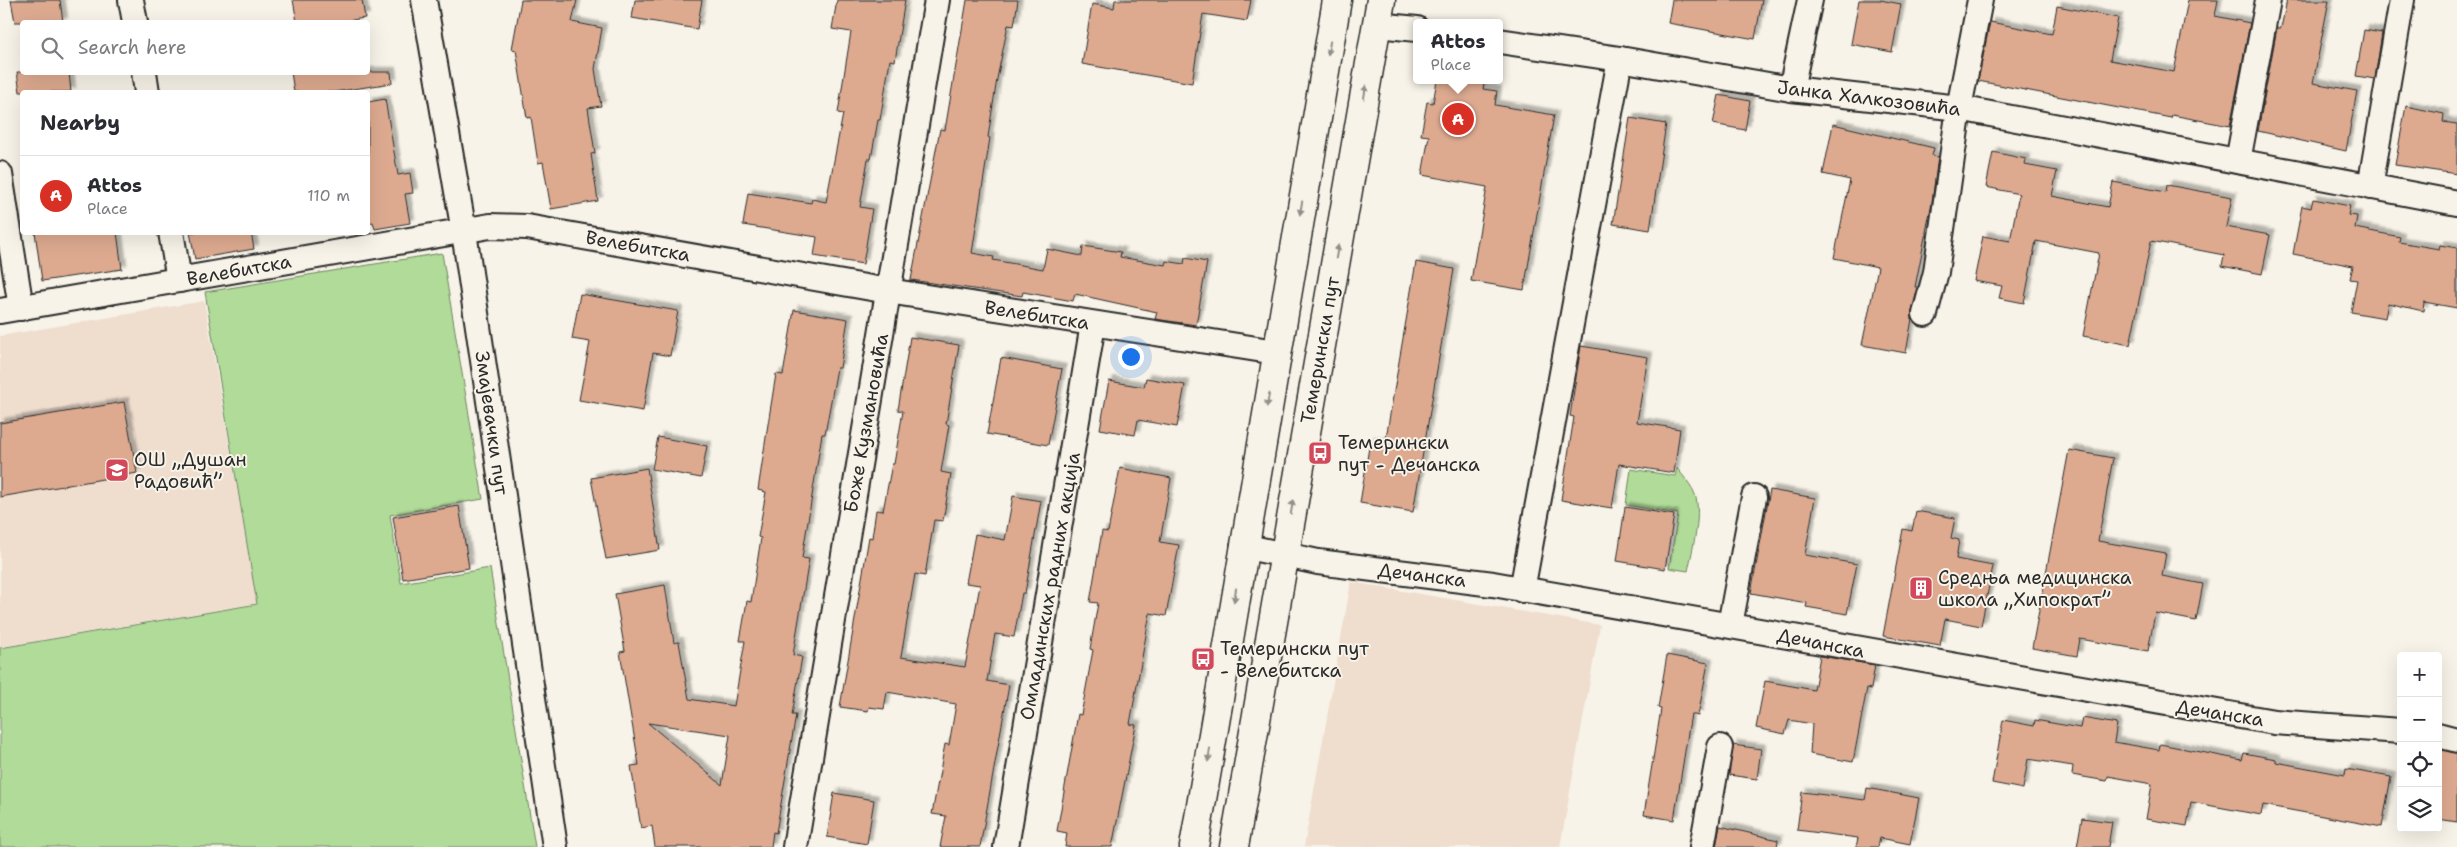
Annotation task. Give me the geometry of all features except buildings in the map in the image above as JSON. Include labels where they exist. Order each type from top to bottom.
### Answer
[{"type":"main road","points":[[1194,847],[1243,546],[1337,0]]},
{"type":"main road","name":"Темерински пут","points":[[1234,847],[1379,12]]},
{"type":"street","points":[[132,0],[135,20]]},
{"type":"street","name":"Змајевачки пут","points":[[424,0],[464,232],[555,847]]},
{"type":"street","name":"Боже Кузмановића","points":[[795,847],[937,0]]},
{"type":"street","points":[[1791,89],[1810,0]]},
{"type":"street","points":[[1925,314],[1936,272],[1959,108],[1980,0]]},
{"type":"street","points":[[2238,161],[2268,0]]},
{"type":"street","points":[[2370,187],[2402,0]]},
{"type":"street","points":[[1379,12],[1413,27]]},
{"type":"street","name":"Јанка Халкозовића","points":[[1503,42],[1620,59],[1791,89],[1959,108],[2457,203]]},
{"type":"street","points":[[1522,590],[1620,59]]},
{"type":"street","points":[[144,75],[147,90]]},
{"type":"street","points":[[0,174],[11,310]]},
{"type":"street","name":"Велебитска","points":[[11,310],[490,226],[527,227],[888,291],[1276,352]]},
{"type":"street","points":[[172,235],[179,280]]},
{"type":"street","name":"Омладинских радних акција","points":[[1006,847],[1093,324]]},
{"type":"street","points":[[1730,626],[1754,497]]},
{"type":"street","name":"Дечанска","points":[[1243,546],[1318,562],[1522,590],[2256,719],[2397,731]]},
{"type":"street","points":[[2442,736],[2457,740]]},
{"type":"street","points":[[1702,847],[1720,747]]},
{"type":"shaded area","name":"ОШ „Душан Радовић”","points":[[204,301],[257,603],[0,647],[0,336]]},
{"type":"shaded area","points":[[1351,582],[1600,625],[1560,847],[1304,847]]},
{"type":"green space","points":[[442,253],[483,499],[390,515],[401,583],[490,568],[535,847],[0,847],[0,648],[257,604],[205,292]]},
{"type":"green space","points":[[1677,468],[1693,490],[1696,498],[1696,530],[1688,571],[1669,568],[1678,514],[1626,505],[1631,469],[1675,476]]},
{"type":"place","name":"Attos","points":[[1458,119]]},
{"type":"place","name":"Темерински пут - Дечанска","points":[[1320,453]]},
{"type":"place","name":"ОШ „Душан Радовић”","points":[[117,470]]},
{"type":"place","name":"Средња медицинска школа „Хипократ”","points":[[1921,588]]},
{"type":"place","name":"Темерински пут - Велебитска","points":[[1203,659]]}]
